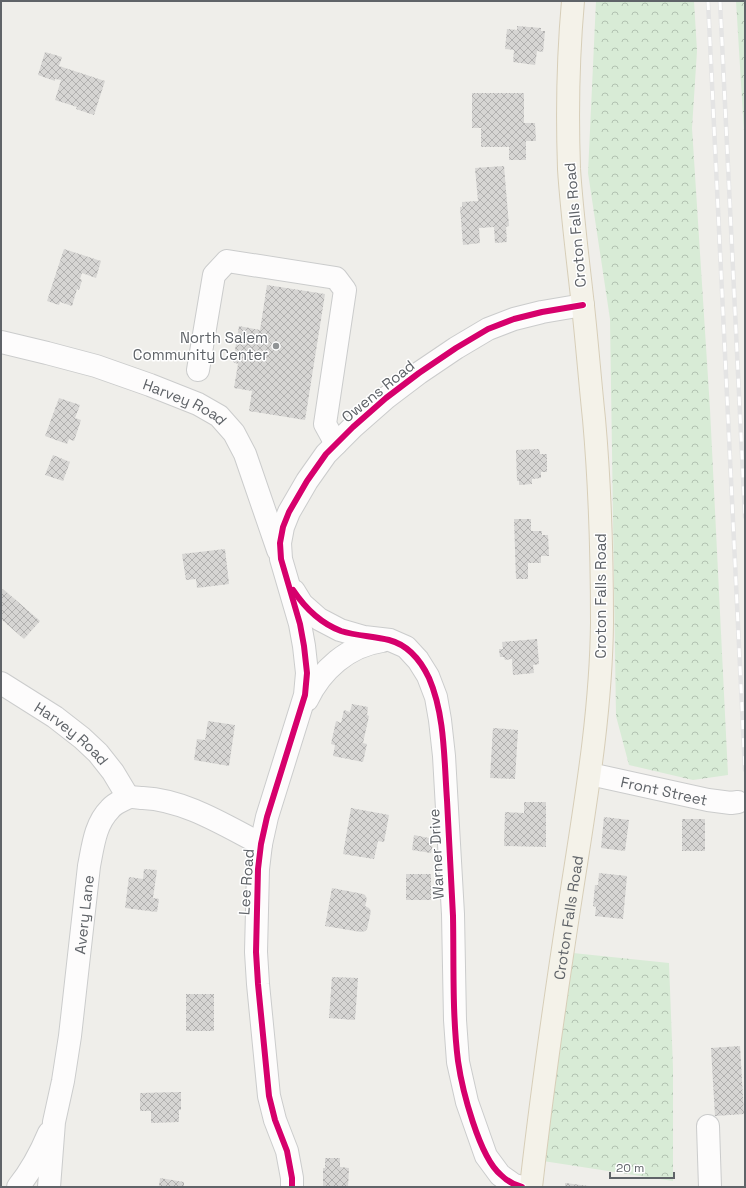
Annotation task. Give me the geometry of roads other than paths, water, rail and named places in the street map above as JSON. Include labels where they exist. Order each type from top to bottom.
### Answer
[{"type":"main road","name":"Croton Falls Road","points":[[531,1187],[562,956],[590,774],[600,684],[602,623],[598,486],[594,423],[573,220],[567,113],[573,1]]},
{"type":"street","points":[[198,370],[214,275],[227,261],[336,278],[345,290],[325,424],[336,444]]},
{"type":"street","name":"Owens Road","points":[[288,584],[281,559],[280,543],[283,527],[289,512],[307,481],[326,454],[353,427],[391,394],[432,365],[488,329],[514,319],[542,312],[583,306]]},
{"type":"street","name":"Harvey Road","points":[[1,342],[96,366],[198,404],[219,416],[234,433],[245,454],[281,559]]},
{"type":"street","name":"Warner Drive","points":[[288,584],[302,604],[319,619],[340,630],[364,637],[390,640],[406,647],[418,660],[428,676],[436,698],[444,756],[458,1062],[467,1102],[486,1156],[500,1175],[514,1185],[522,1187]]},
{"type":"street","name":"Lee Road","points":[[288,584],[300,624],[307,674],[305,695],[300,716],[267,818],[261,844],[258,869],[256,952],[269,1096],[275,1120],[287,1151],[292,1178],[292,1187]]},
{"type":"street","points":[[300,716],[313,687],[330,665],[352,650],[372,643],[390,640]]},
{"type":"street","name":"Harvey Road","points":[[1,683],[55,717],[82,738],[98,753],[113,772],[128,797]]},
{"type":"street","name":"Front Street","points":[[590,774],[708,800],[731,803],[738,802]]},
{"type":"street","points":[[128,797],[153,799],[176,804],[202,814],[261,844]]},
{"type":"street","name":"Avery Lane","points":[[49,1187],[54,1122],[70,1036],[89,866],[93,844],[98,825],[110,809],[128,797]]},
{"type":"street","points":[[18,1187],[25,1179],[40,1154],[54,1122]]},
{"type":"street","points":[[708,1126],[710,1187]]},
{"type":"railway","points":[[708,1],[745,770]]},
{"type":"railway","points":[[720,1],[745,517]]},
{"type":"place","name":"North Salem Community Center","points":[[276,346]]}]
